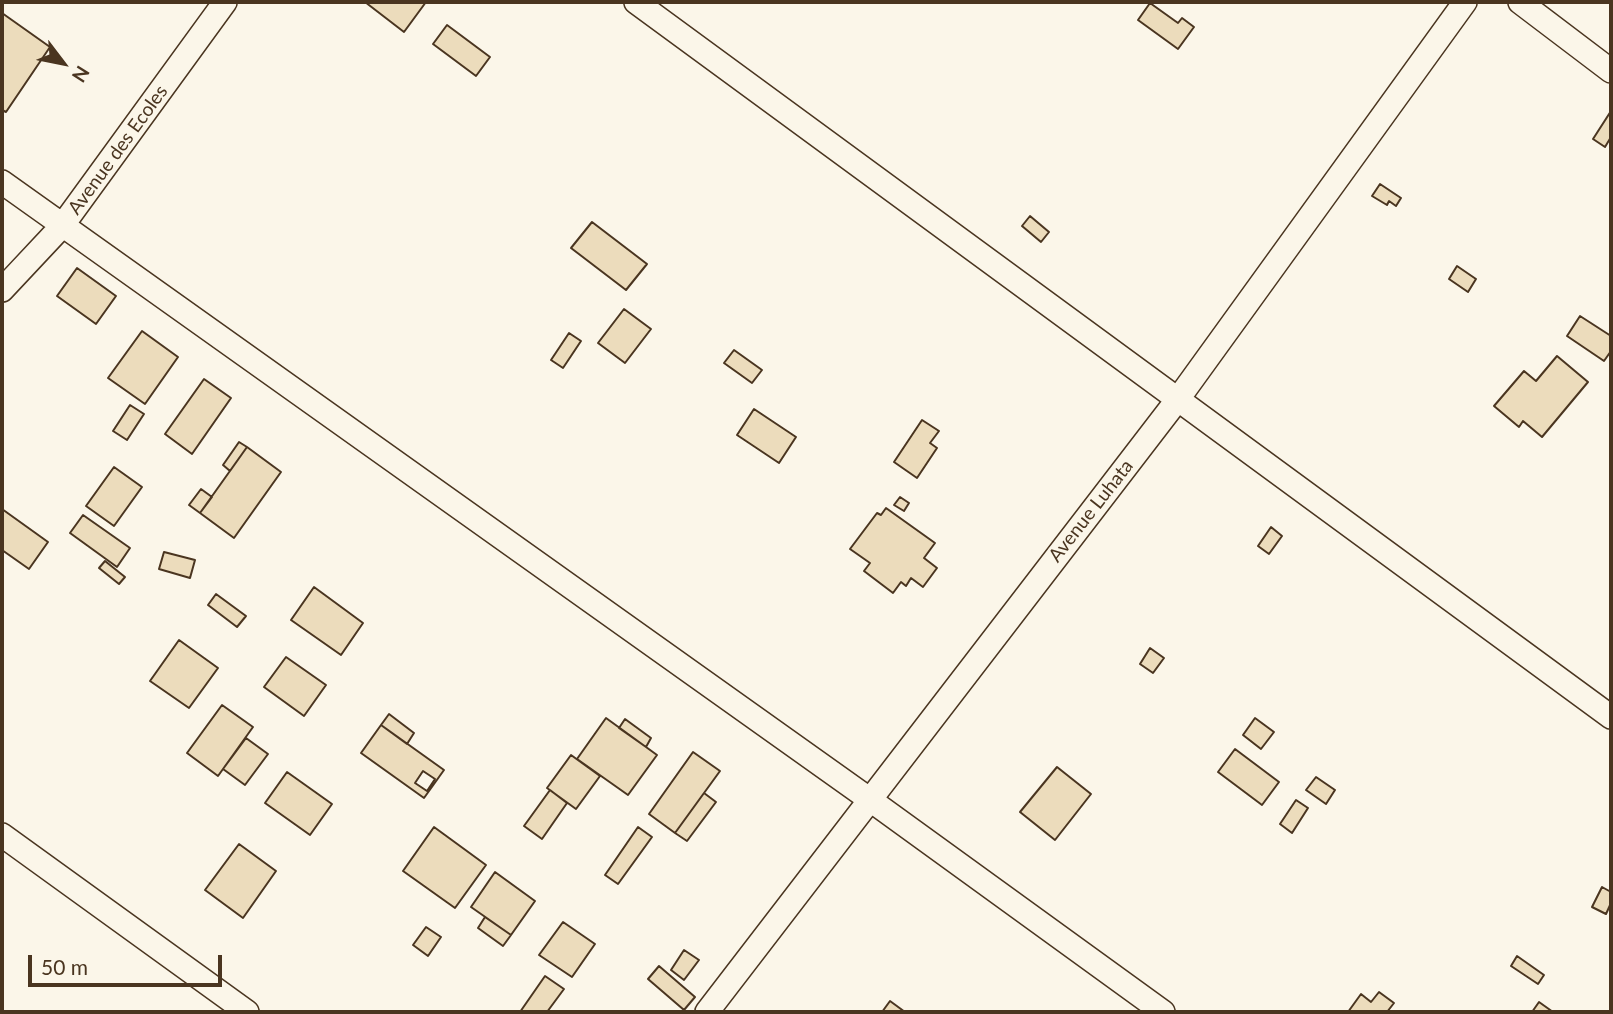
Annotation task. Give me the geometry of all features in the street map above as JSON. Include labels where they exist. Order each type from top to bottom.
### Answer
[{"type":"street","name":"Avenue des Ecoles","points":[[2,290],[62,226],[225,2]]},
{"type":"street","points":[[636,2],[1611,717]]},
{"type":"street","name":"Avenue Luhata","points":[[707,1012],[1178,398],[1465,2]]},
{"type":"street","points":[[1520,2],[1611,71]]},
{"type":"street","points":[[2,182],[869,799],[1163,1012]]},
{"type":"street","points":[[2,835],[247,1012]]},
{"type":"building","points":[[365,2],[426,2],[404,32]]},
{"type":"building","points":[[1150,3],[1178,23],[1182,18],[1194,27],[1178,49],[1138,20]]},
{"type":"building","points":[[2,13],[50,47],[6,112],[2,110]]},
{"type":"building","points":[[447,25],[490,57],[476,76],[433,44]]},
{"type":"building","points":[[1611,111],[1611,137],[1605,147],[1593,139]]},
{"type":"building","points":[[1380,184],[1401,198],[1396,206],[1389,201],[1387,205],[1372,196]]},
{"type":"building","points":[[1030,216],[1049,232],[1041,242],[1022,226]]},
{"type":"building","points":[[592,222],[647,264],[626,290],[571,248]]},
{"type":"building","points":[[1457,266],[1476,279],[1468,292],[1449,279]]},
{"type":"building","points":[[77,268],[116,296],[96,324],[57,296]]},
{"type":"building","points":[[624,309],[651,329],[625,363],[598,343]]},
{"type":"building","points":[[1580,316],[1611,336],[1611,351],[1604,361],[1567,336]]},
{"type":"building","points":[[142,331],[178,357],[145,404],[108,378]]},
{"type":"building","points":[[569,333],[581,341],[563,368],[551,360]]},
{"type":"building","points":[[734,350],[762,370],[752,383],[724,363]]},
{"type":"building","points":[[1557,356],[1588,382],[1542,437],[1523,421],[1519,427],[1494,406],[1524,371],[1536,381]]},
{"type":"building","points":[[204,379],[231,398],[192,454],[165,434]]},
{"type":"building","points":[[130,405],[144,414],[127,440],[113,431]]},
{"type":"building","points":[[754,409],[796,437],[779,463],[737,435]]},
{"type":"building","points":[[922,420],[939,431],[930,443],[937,448],[917,478],[894,462]]},
{"type":"building","points":[[239,442],[247,447],[230,471],[223,465]]},
{"type":"building","points":[[247,447],[281,472],[234,538],[200,513]]},
{"type":"building","points":[[114,467],[142,487],[114,526],[86,506]]},
{"type":"building","points":[[201,489],[212,497],[200,513],[189,505]]},
{"type":"building","points":[[900,497],[909,503],[904,511],[894,505]]},
{"type":"building","points":[[886,508],[935,543],[924,558],[937,568],[923,587],[911,578],[906,586],[901,582],[893,593],[864,571],[870,563],[850,549],[877,513],[881,515]]},
{"type":"building","points":[[2,509],[48,542],[29,569],[2,550]]},
{"type":"building","points":[[83,515],[130,548],[117,567],[70,533]]},
{"type":"building","points":[[1271,527],[1282,536],[1269,554],[1258,546]]},
{"type":"building","points":[[164,552],[195,560],[190,578],[159,569]]},
{"type":"building","points":[[105,561],[125,577],[119,584],[99,568]]},
{"type":"building","points":[[314,587],[363,623],[341,655],[291,620]]},
{"type":"building","points":[[216,594],[246,616],[237,627],[208,605]]},
{"type":"building","points":[[179,640],[218,668],[189,708],[150,681]]},
{"type":"building","points":[[1150,648],[1164,658],[1153,673],[1140,664]]},
{"type":"building","points":[[286,657],[326,685],[304,716],[264,687]]},
{"type":"building","points":[[222,705],[253,727],[218,776],[187,753]]},
{"type":"building","points":[[389,714],[414,733],[407,744],[381,725]]},
{"type":"building","points":[[606,718],[657,755],[628,795],[577,759]]},
{"type":"building","points":[[1255,718],[1274,732],[1261,749],[1243,735]]},
{"type":"building","points":[[625,719],[651,738],[646,747],[619,728]]},
{"type":"building","points":[[381,725],[444,770],[424,798],[361,753]]},
{"type":"building","points":[[246,738],[268,754],[245,785],[223,769]]},
{"type":"building","points":[[1235,749],[1279,782],[1262,805],[1218,772]]},
{"type":"building","points":[[693,752],[720,771],[675,833],[649,814]]},
{"type":"building","points":[[571,755],[600,776],[576,809],[547,788]]},
{"type":"building","points":[[1057,767],[1091,794],[1055,840],[1020,812]]},
{"type":"building","points":[[423,771],[435,779],[427,791],[415,783]]},
{"type":"building","points":[[287,772],[332,804],[310,835],[265,803]]},
{"type":"building","points":[[1316,777],[1335,790],[1326,804],[1306,790]]},
{"type":"building","points":[[550,790],[567,803],[542,839],[524,826]]},
{"type":"building","points":[[704,793],[716,802],[687,841],[675,833]]},
{"type":"building","points":[[1296,800],[1308,808],[1292,833],[1280,824]]},
{"type":"building","points":[[434,827],[486,865],[455,908],[403,871]]},
{"type":"building","points":[[638,827],[652,837],[618,884],[605,875]]},
{"type":"building","points":[[239,844],[276,871],[243,918],[205,890]]},
{"type":"building","points":[[495,872],[535,901],[511,935],[471,907]]},
{"type":"building","points":[[1602,887],[1611,892],[1611,903],[1606,914],[1592,907]]},
{"type":"building","points":[[485,917],[511,935],[503,946],[478,928]]},
{"type":"building","points":[[563,922],[595,944],[572,977],[539,955]]},
{"type":"building","points":[[426,927],[441,937],[428,956],[413,945]]},
{"type":"building","points":[[684,950],[699,960],[684,980],[671,970]]},
{"type":"building","points":[[1517,956],[1544,975],[1538,984],[1511,966]]},
{"type":"building","points":[[659,966],[695,997],[684,1010],[648,979]]},
{"type":"building","points":[[545,976],[564,989],[547,1012],[520,1012]]},
{"type":"building","points":[[1379,992],[1394,1003],[1387,1012],[1348,1012],[1361,994],[1371,1002]]},
{"type":"building","points":[[890,1001],[905,1012],[882,1012]]},
{"type":"building","points":[[1539,1002],[1553,1012],[1532,1012]]}]
